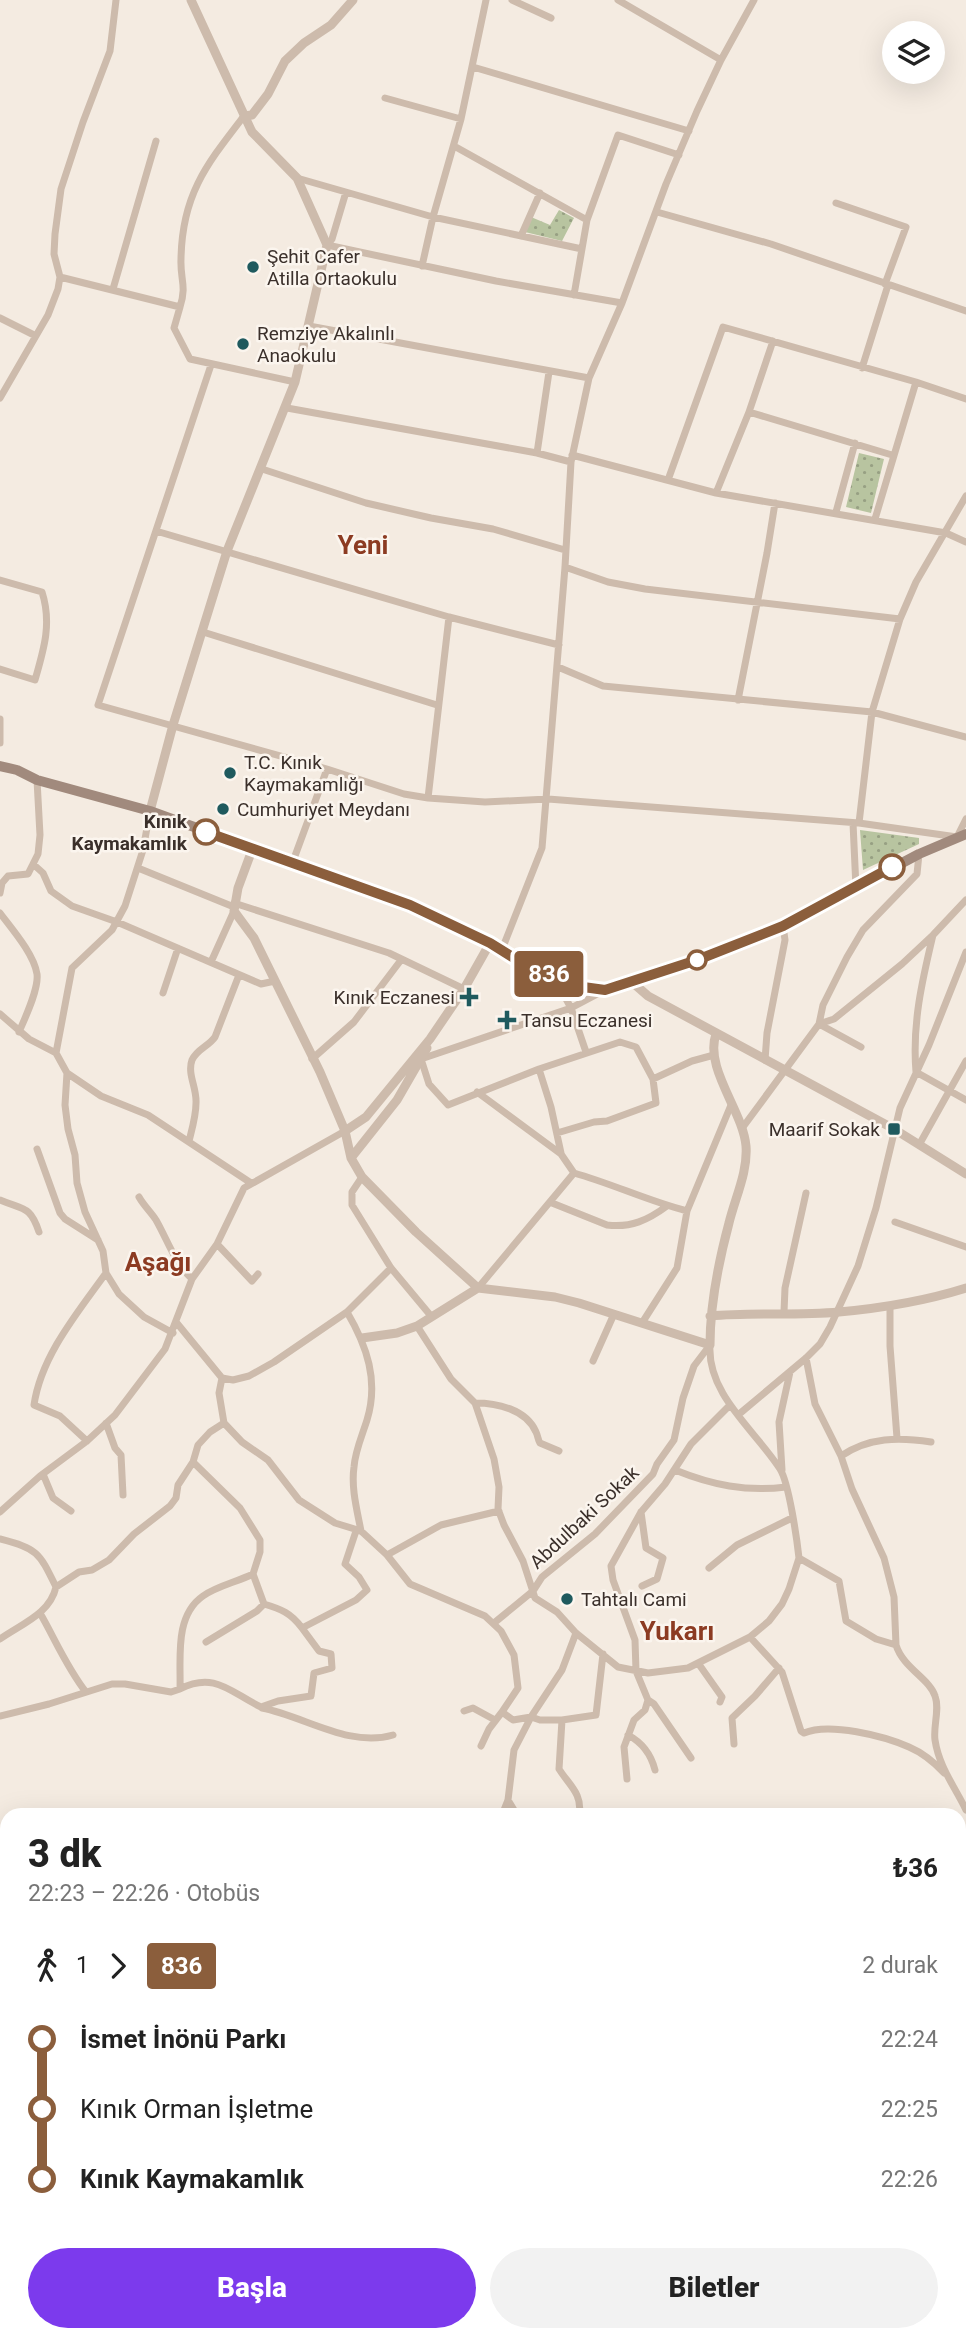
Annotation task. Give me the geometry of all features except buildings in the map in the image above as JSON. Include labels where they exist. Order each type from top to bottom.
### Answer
[{"type":"main road","points":[[0,766],[17,770],[37,780],[150,811],[410,905],[490,943],[501,953],[576,986],[605,990],[783,926],[919,854],[962,836]]},
{"type":"street","points":[[0,398],[34,335],[48,315],[60,277],[54,254],[61,189],[110,51],[116,0]]},
{"type":"street","points":[[191,0],[252,132],[297,178],[327,245]]},
{"type":"street","points":[[295,383],[190,359],[174,328],[185,292],[181,259],[187,204],[196,183],[244,116],[252,115],[268,94],[285,61],[304,43],[331,25],[353,0]]},
{"type":"street","points":[[422,266],[461,120],[486,0]]},
{"type":"street","points":[[512,0],[551,18]]},
{"type":"street","points":[[618,0],[721,60]]},
{"type":"street","points":[[501,953],[542,848],[558,667],[571,458],[589,378],[622,303],[689,131],[721,60],[754,0]]},
{"type":"street","points":[[472,67],[689,131]]},
{"type":"street","points":[[385,98],[461,120]]},
{"type":"street","points":[[574,295],[587,220],[618,135],[679,155]]},
{"type":"street","points":[[113,289],[156,141]]},
{"type":"street","points":[[454,145],[587,220]]},
{"type":"street","points":[[297,178],[433,217],[582,249]]},
{"type":"street","points":[[56,1053],[72,968],[112,930],[125,906],[138,868],[173,725],[227,551],[295,383],[327,245],[332,239],[346,192]]},
{"type":"street","points":[[521,236],[540,194]]},
{"type":"street","points":[[836,203],[906,227],[862,368]]},
{"type":"street","points":[[657,212],[771,244],[966,311]]},
{"type":"street","points":[[327,245],[422,266],[622,303]]},
{"type":"street","points":[[60,277],[180,307]]},
{"type":"street","points":[[0,318],[34,335]]},
{"type":"street","points":[[310,326],[589,378]]},
{"type":"street","points":[[668,480],[723,327],[966,399]]},
{"type":"street","points":[[716,493],[749,412],[773,341]]},
{"type":"street","points":[[211,365],[98,705],[327,769],[404,794],[428,798],[485,802],[548,799],[856,823],[962,836],[966,818]]},
{"type":"street","points":[[537,453],[550,372]]},
{"type":"street","points":[[0,374],[10,378]]},
{"type":"street","points":[[875,519],[916,382]]},
{"type":"street","points":[[286,408],[571,458],[716,493],[946,533],[966,542]]},
{"type":"street","points":[[749,412],[892,455]]},
{"type":"street","points":[[836,512],[855,443]]},
{"type":"street","points":[[262,469],[366,503],[493,529],[565,550]]},
{"type":"street","points":[[856,888],[856,823],[872,712],[900,619],[916,582],[966,496]]},
{"type":"street","points":[[738,700],[775,503]]},
{"type":"street","points":[[156,531],[449,617],[559,645]]},
{"type":"street","points":[[565,567],[608,582],[645,589],[900,619]]},
{"type":"street","points":[[0,580],[42,592],[48,610],[47,639],[35,680],[0,670]]},
{"type":"street","points":[[428,798],[449,617]]},
{"type":"street","points":[[203,632],[437,705]]},
{"type":"street","points":[[558,667],[603,686],[872,712],[966,737]]},
{"type":"street","points":[[0,719],[0,743]]},
{"type":"street","points":[[292,864],[327,769]]},
{"type":"street","points":[[0,893],[1,881],[8,876],[28,874],[38,854],[40,835],[37,780]]},
{"type":"street","points":[[211,962],[234,907],[253,850]]},
{"type":"street","points":[[743,1127],[819,1024],[823,1005],[863,930],[917,874],[919,854]]},
{"type":"street","points":[[33,864],[43,873],[51,891],[85,912],[117,922],[261,984],[275,981]]},
{"type":"street","points":[[138,868],[234,907],[316,928],[401,960],[464,989]]},
{"type":"street","points":[[819,1024],[834,1019],[933,935],[966,900]]},
{"type":"street","points":[[234,907],[254,937],[312,1059],[345,1131],[351,1158],[362,1177],[416,1232],[478,1288],[555,1297],[710,1345]]},
{"type":"street","points":[[0,913],[25,948],[37,975],[29,1008],[19,1032]]},
{"type":"street","points":[[765,1060],[767,1033],[785,940],[783,926]]},
{"type":"street","points":[[916,1072],[914,1030],[933,935]]},
{"type":"street","points":[[0,1512],[115,1415],[165,1349],[192,1279],[217,1244],[244,1188],[366,1117],[430,1039],[464,989],[490,943]]},
{"type":"street","points":[[163,993],[178,948]]},
{"type":"street","points":[[738,1415],[820,1344],[836,1312],[858,1266],[894,1129],[966,952]]},
{"type":"street","points":[[312,1059],[354,1022],[401,960]]},
{"type":"street","points":[[189,1141],[197,1106],[191,1062],[215,1037],[239,975]]},
{"type":"street","points":[[554,976],[571,1008],[586,1052]]},
{"type":"street","points":[[632,982],[648,996],[894,1129],[966,1174]]},
{"type":"street","points":[[410,1062],[571,1008],[605,990]]},
{"type":"street","points":[[0,1014],[29,1039],[56,1053],[67,1073],[101,1096],[148,1115],[251,1183]]},
{"type":"street","points":[[819,1024],[861,1047]]},
{"type":"street","points":[[716,1034],[712,1044],[714,1055],[731,1105],[743,1127],[747,1158],[714,1282],[709,1357],[730,1405],[782,1471]]},
{"type":"street","points":[[351,1158],[397,1100],[430,1039]]},
{"type":"street","points":[[421,1059],[429,1084],[448,1105],[586,1052],[620,1042],[636,1047],[653,1079],[656,1103],[607,1121],[557,1133]]},
{"type":"street","points":[[653,1079],[692,1061],[714,1055]]},
{"type":"street","points":[[919,1145],[966,1061]]},
{"type":"street","points":[[539,1069],[561,1154]]},
{"type":"street","points":[[916,1072],[966,1100]]},
{"type":"street","points":[[67,1073],[65,1105],[75,1155],[77,1183],[85,1212],[105,1258],[106,1273],[119,1294],[144,1317],[173,1333]]},
{"type":"street","points":[[477,1092],[561,1154],[574,1174],[687,1211]]},
{"type":"street","points":[[642,1323],[677,1268],[687,1211],[731,1105]]},
{"type":"street","points":[[37,1149],[63,1216],[98,1240]]},
{"type":"street","points":[[362,1338],[397,1333],[417,1326],[478,1288],[574,1174]]},
{"type":"street","points":[[362,1177],[352,1192],[352,1205],[391,1268],[431,1316]]},
{"type":"street","points":[[784,1312],[785,1288],[806,1193]]},
{"type":"street","points":[[139,1197],[155,1218],[174,1257],[192,1279]]},
{"type":"street","points":[[0,1200],[24,1208],[34,1216],[39,1232]]},
{"type":"street","points":[[552,1203],[607,1225],[617,1226],[631,1226],[667,1206]]},
{"type":"street","points":[[895,1222],[966,1247]]},
{"type":"street","points":[[217,1244],[252,1281],[258,1274]]},
{"type":"street","points":[[176,1322],[222,1378],[233,1380],[249,1376],[285,1355],[347,1312],[391,1268]]},
{"type":"street","points":[[87,1440],[60,1416],[34,1405],[36,1390],[50,1359],[72,1319],[106,1273]]},
{"type":"street","points":[[710,1316],[836,1312],[890,1306],[966,1288]]},
{"type":"street","points":[[890,1306],[890,1346],[897,1438]]},
{"type":"street","points":[[302,1628],[356,1600],[367,1590],[359,1577],[345,1564],[359,1531],[354,1468],[368,1417],[371,1370],[362,1338],[347,1312]]},
{"type":"street","points":[[593,1361],[614,1314]]},
{"type":"street","points":[[417,1326],[451,1379],[475,1403],[494,1459],[499,1487],[499,1511],[523,1560],[535,1598],[557,1612],[576,1633],[618,1667],[636,1671],[659,1672],[688,1668],[750,1637],[769,1621],[782,1604],[799,1558],[782,1471],[779,1422],[790,1372]]},
{"type":"street","name":"Abdulbaki Sokak","points":[[494,1623],[533,1591],[542,1577],[595,1534],[653,1474],[674,1440],[683,1398],[694,1366],[710,1345]]},
{"type":"street","points":[[806,1358],[815,1404],[841,1456],[852,1489],[884,1558],[894,1597],[898,1652],[935,1694],[935,1738],[945,1774]]},
{"type":"street","points":[[222,1378],[219,1393],[224,1423],[242,1442],[268,1460],[299,1500],[335,1523],[359,1531],[387,1555],[410,1584],[464,1605],[494,1623],[507,1640],[514,1655],[517,1692],[495,1720],[481,1746]]},
{"type":"street","points":[[475,1403],[509,1408],[527,1420],[536,1431],[540,1443],[559,1451]]},
{"type":"street","points":[[691,1758],[654,1704],[648,1700],[636,1671],[635,1640],[613,1580],[611,1566],[641,1512],[666,1484],[691,1444],[730,1405]]},
{"type":"street","points":[[106,1423],[121,1455],[123,1495]]},
{"type":"street","points":[[56,1587],[109,1560],[134,1534],[170,1506],[176,1498],[178,1485],[193,1462],[198,1445],[210,1432],[224,1423]]},
{"type":"street","points":[[841,1456],[857,1446],[897,1438],[931,1442]]},
{"type":"street","points":[[193,1462],[240,1508],[260,1540],[260,1552],[253,1574],[264,1604]]},
{"type":"street","points":[[675,1470],[706,1482],[739,1488],[786,1487]]},
{"type":"street","points":[[43,1474],[53,1498],[71,1511]]},
{"type":"street","points":[[653,1474],[666,1484]]},
{"type":"street","points":[[387,1555],[441,1525],[499,1511]]},
{"type":"street","points":[[641,1512],[646,1548],[663,1558],[657,1579],[642,1586]]},
{"type":"street","points":[[709,1568],[737,1545],[792,1518]]},
{"type":"street","points":[[0,1539],[36,1552],[42,1558],[56,1587],[54,1598],[40,1613],[0,1639]]},
{"type":"street","points":[[799,1558],[839,1581],[846,1621],[876,1639],[896,1645]]},
{"type":"street","points":[[180,1689],[182,1628],[188,1614],[204,1595],[253,1574]]},
{"type":"street","points":[[261,1707],[278,1701],[312,1696],[314,1673],[332,1668],[331,1654],[318,1651],[293,1616],[280,1608],[264,1604]]},
{"type":"street","points":[[206,1643],[264,1604]]},
{"type":"street","points":[[40,1613],[57,1641],[70,1671],[86,1692]]},
{"type":"street","points":[[505,1808],[514,1750],[531,1717],[562,1670],[576,1633]]},
{"type":"street","points":[[750,1637],[782,1672],[801,1731],[862,1732],[923,1754],[945,1774],[965,1808]]},
{"type":"street","points":[[502,1712],[513,1720],[531,1717],[540,1720],[562,1720],[596,1715],[603,1654]]},
{"type":"street","points":[[698,1663],[722,1697],[720,1702]]},
{"type":"street","points":[[734,1744],[732,1718],[779,1668]]},
{"type":"street","points":[[0,1716],[112,1684],[172,1692],[191,1683],[215,1681],[261,1707],[277,1710],[309,1724],[379,1739],[393,1735]]},
{"type":"street","points":[[628,1779],[624,1752],[628,1735],[634,1720],[645,1710],[648,1700]]},
{"type":"street","points":[[464,1711],[473,1708],[495,1720]]},
{"type":"street","points":[[562,1720],[559,1769],[577,1791],[580,1808]]},
{"type":"street","points":[[628,1735],[639,1742],[650,1755],[655,1770]]},
{"type":"street","points":[[508,1800],[513,1808]]},
{"type":"green space","points":[[559,210],[574,218],[562,241],[525,232],[531,217],[550,225]]},
{"type":"green space","points":[[859,453],[884,459],[871,513],[846,507]]},
{"type":"green space","points":[[860,830],[919,838],[919,844],[863,870]]},
{"type":"bus line","name":"836","points":[[206,832],[410,905],[490,943],[501,953],[522,963],[576,986],[605,990],[697,960],[783,926],[892,867]]},
{"type":"place","name":"Şehit Cafer Atilla Ortaokulu","points":[[253,267]]},
{"type":"place","name":"Remziye Akalınlı Anaokulu","points":[[243,344]]},
{"type":"place","name":"T.C. Kınık Kaymakamlığı","points":[[230,773]]},
{"type":"place","name":"Cumhuriyet Meydanı","points":[[223,809]]},
{"type":"place","name":"Kınık Kaymakamlık","points":[[206,832]]},
{"type":"place","name":"Kınık Eczanesi","points":[[469,997]]},
{"type":"place","name":"Tansu Eczanesi","points":[[507,1020]]},
{"type":"place","name":"Maarif Sokak","points":[[894,1129]]},
{"type":"place","name":"Tahtalı Cami","points":[[567,1599]]},
{"type":"district","name":"Yeni","points":[[363,545]]},
{"type":"district","name":"Aşağı","points":[[158,1262]]},
{"type":"district","name":"Yukarı","points":[[677,1631]]}]
